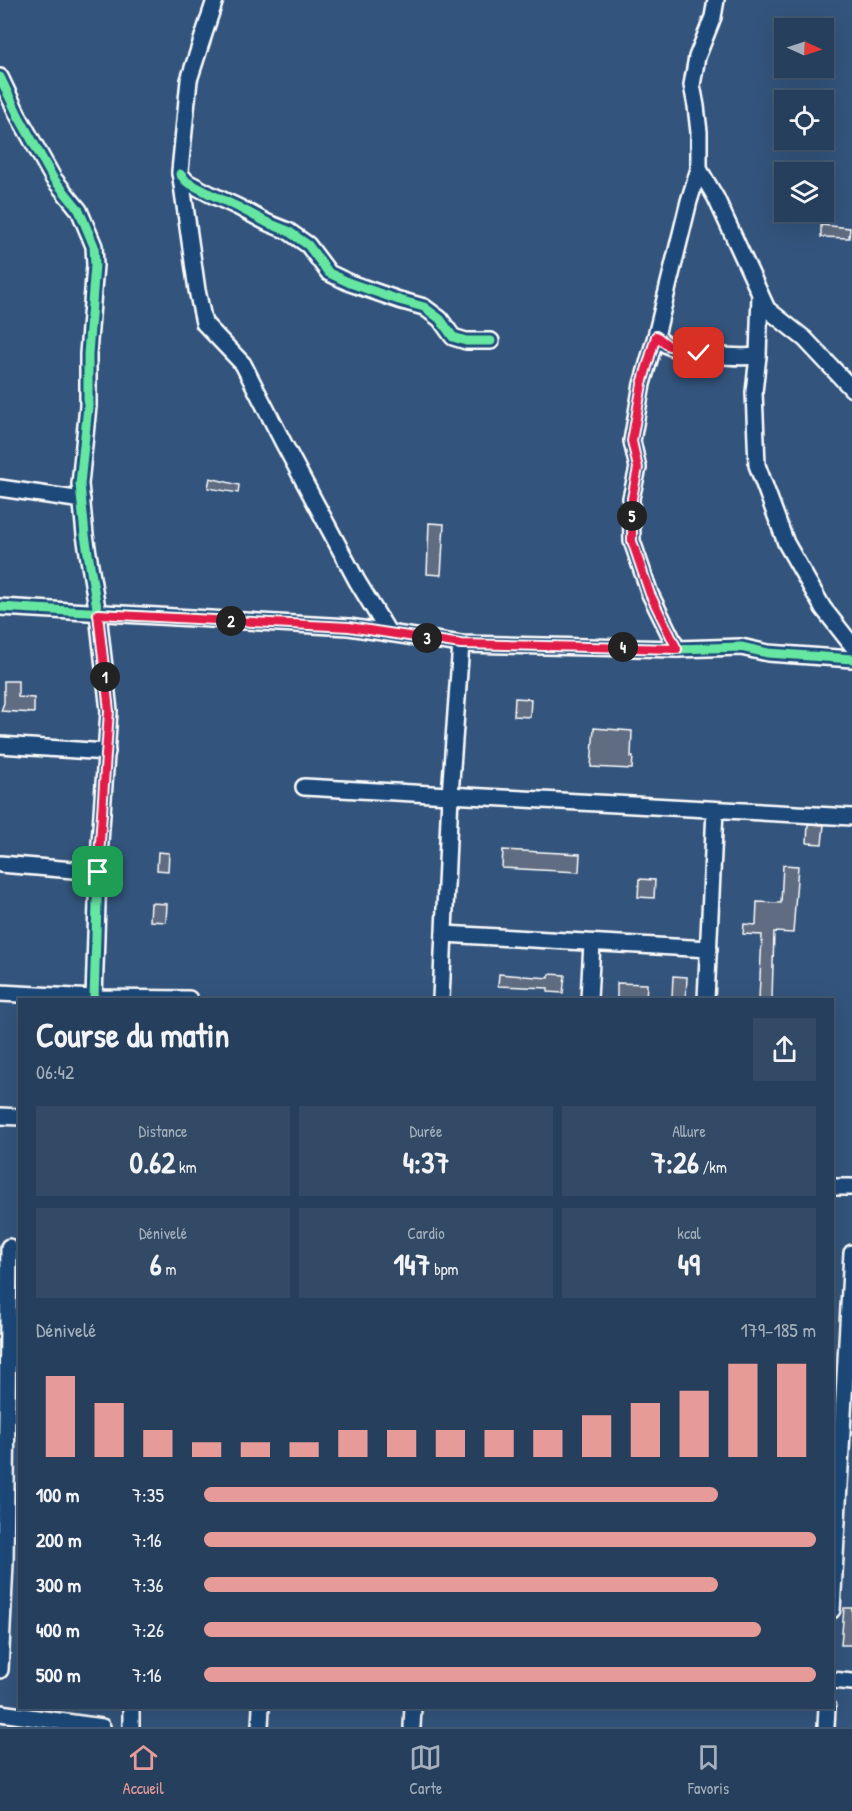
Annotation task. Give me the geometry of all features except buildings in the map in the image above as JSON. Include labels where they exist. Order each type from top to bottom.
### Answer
[{"type":"street","points":[[215,0],[189,80],[180,174],[197,291],[204,323],[243,364],[357,581],[388,632]]},
{"type":"street","points":[[677,649],[650,594],[632,541],[632,498],[638,468],[632,441],[642,384],[699,169],[699,132],[692,85],[697,57],[713,17],[716,0]]},
{"type":"street","points":[[0,78],[53,178],[79,210],[94,246],[95,265],[88,354],[88,406],[80,484],[109,711],[98,872],[94,998],[0,993]]},
{"type":"street","points":[[699,169],[716,198],[767,309],[805,339],[852,389]]},
{"type":"street","points":[[180,174],[187,182],[288,231],[308,245],[329,273],[350,283],[424,307],[440,319],[453,337],[466,341],[490,341]]},
{"type":"street","points":[[760,294],[754,392],[757,465],[786,543],[822,608],[852,645]]},
{"type":"street","points":[[656,336],[669,346],[699,353],[758,356]]},
{"type":"street","points":[[0,488],[82,500]]},
{"type":"street","points":[[0,607],[349,627],[461,644],[677,649],[741,646],[768,653],[852,659]]},
{"type":"street","points":[[441,998],[450,795],[461,644]]},
{"type":"street","points":[[0,745],[107,752]]},
{"type":"street","points":[[304,787],[852,818]]},
{"type":"street","points":[[706,998],[715,810]]},
{"type":"street","points":[[0,864],[98,872]]},
{"type":"street","points":[[444,934],[709,949]]},
{"type":"street","points":[[589,998],[592,943]]},
{"type":"street","points":[[0,1116],[18,1117]]},
{"type":"street","points":[[834,1186],[852,1187]]},
{"type":"street","points":[[0,1670],[9,1474],[9,1247]]},
{"type":"street","points":[[834,1592],[845,1495],[844,1340],[852,1253]]},
{"type":"street","points":[[834,1680],[852,1682]]},
{"type":"street","points":[[131,1709],[131,1727]]},
{"type":"street","points":[[261,1709],[261,1727]]},
{"type":"street","points":[[412,1727],[413,1709]]},
{"type":"street","points":[[826,1727],[827,1709]]},
{"type":"street","points":[[0,1713],[102,1727]]},
{"type":"cycle path","points":[[0,77],[53,178],[79,210],[94,246],[95,265],[88,354],[88,406],[80,484],[109,711],[98,872],[94,998]]},
{"type":"cycle path","points":[[180,174],[187,182],[288,231],[308,245],[329,273],[350,283],[424,307],[440,319],[453,337],[466,341],[491,341]]},
{"type":"cycle path","points":[[0,607],[349,627],[461,644],[677,649],[741,647],[768,653],[852,659]]},
{"type":"route","points":[[98,872],[109,711],[98,614],[349,627],[461,644],[677,649],[650,594],[632,541],[632,498],[638,468],[632,441],[642,384],[656,336],[669,346],[699,353]]}]
